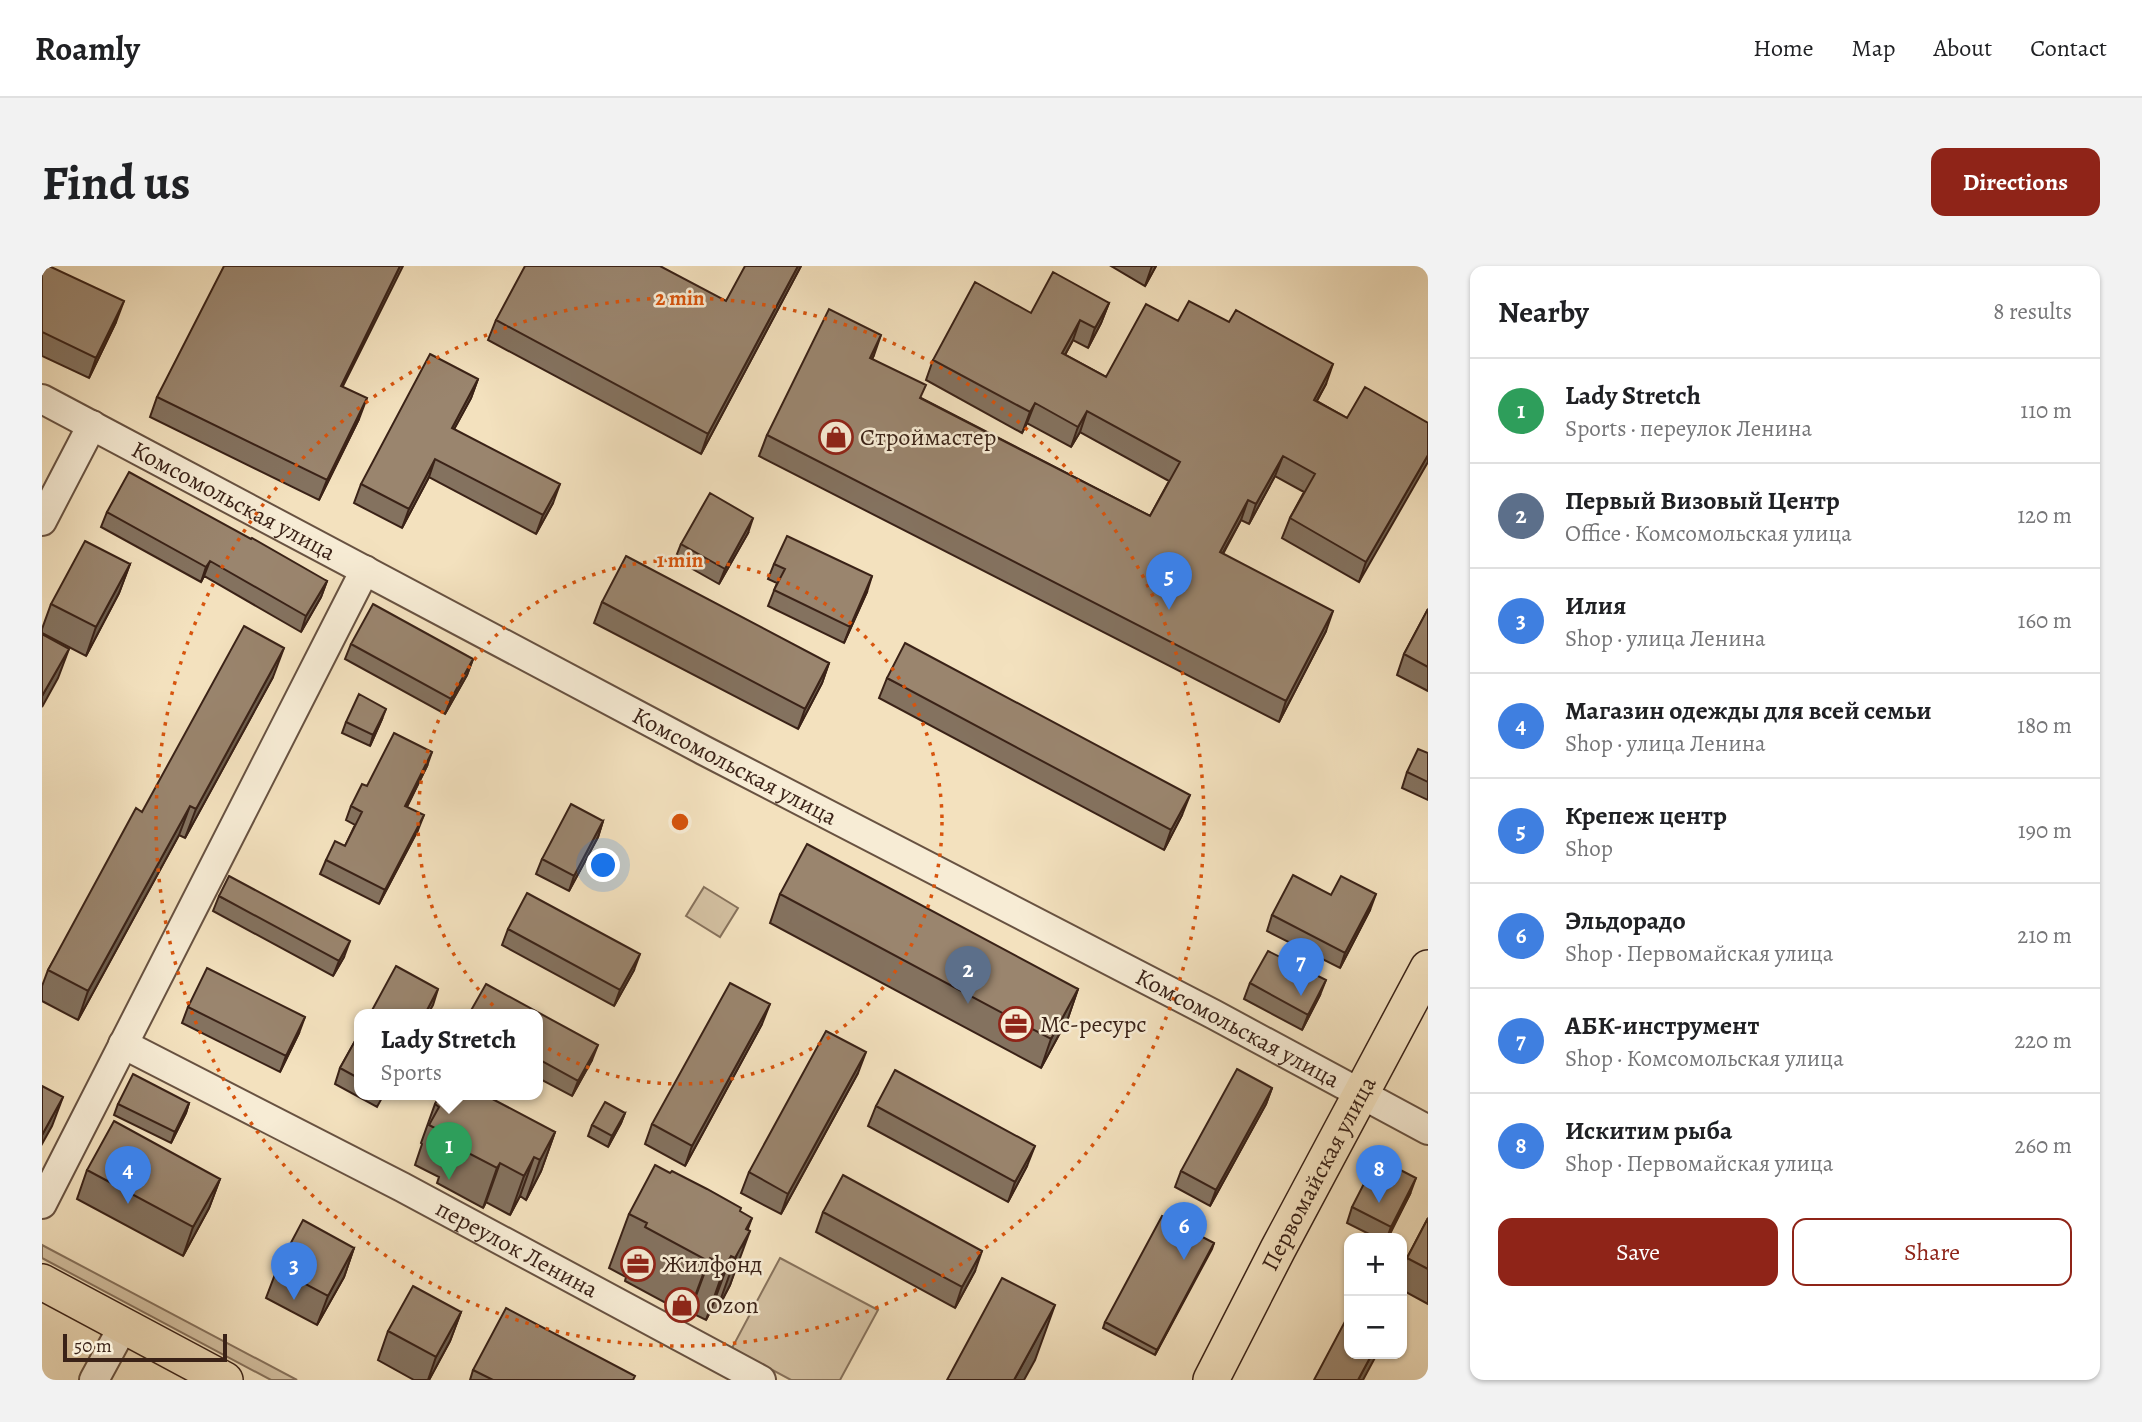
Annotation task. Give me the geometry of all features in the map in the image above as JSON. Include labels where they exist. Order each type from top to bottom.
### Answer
[{"type":"main road","name":"Первомайская улица","points":[[1211,1380],[1428,968]]},
{"type":"main road","points":[[42,1282],[225,1380]]},
{"type":"street","name":"Комсомольская улица","points":[[42,398],[703,750],[1202,1008],[1428,1130]]},
{"type":"street","points":[[42,521],[92,425]]},
{"type":"street","points":[[42,1203],[365,570]]},
{"type":"street","name":"переулок Ленина","points":[[123,1044],[390,1181],[761,1380]]},
{"type":"street","points":[[94,1380],[124,1325]]},
{"type":"shaded area","points":[[704,887],[738,908],[720,937],[686,916]]},
{"type":"shaded area","points":[[42,1245],[297,1380],[271,1380],[42,1258]]},
{"type":"shaded area","points":[[780,1258],[878,1310],[840,1380],[791,1380],[732,1348]]},
{"type":"building","points":[[42,266],[49,266],[124,301],[96,358],[42,332]]},
{"type":"building","points":[[224,266],[400,266],[341,386],[367,398],[327,480],[157,397]]},
{"type":"building","points":[[525,266],[660,266],[726,301],[745,266],[798,266],[708,434],[496,320]]},
{"type":"building","points":[[1053,272],[1109,303],[1095,328],[1080,320],[1062,353],[1106,377],[1146,304],[1178,321],[1189,301],[1229,322],[1236,310],[1333,364],[1314,400],[1347,418],[1365,387],[1428,423],[1428,455],[1366,562],[1290,518],[1315,474],[1283,456],[1256,504],[1248,500],[1220,552],[1333,611],[1286,701],[767,435],[829,309],[881,335],[870,358],[926,385],[920,398],[1150,516],[1180,462],[1087,411],[1078,427],[1035,403],[1030,412],[933,360],[975,282],[1031,313]]},
{"type":"building","points":[[430,354],[478,379],[452,428],[560,484],[543,515],[435,459],[409,509],[361,484]]},
{"type":"building","points":[[129,472],[327,581],[306,616],[210,561],[206,567],[107,512]]},
{"type":"building","points":[[710,493],[753,518],[725,569],[681,544]]},
{"type":"building","points":[[787,536],[872,576],[850,627],[774,590],[785,569],[774,564]]},
{"type":"building","points":[[85,541],[130,564],[96,627],[51,604]]},
{"type":"building","points":[[626,556],[829,663],[805,709],[602,602]]},
{"type":"building","points":[[373,604],[473,659],[451,699],[351,644]]},
{"type":"building","points":[[1428,609],[1428,667],[1404,654]]},
{"type":"building","points":[[244,626],[284,648],[196,809],[190,806],[88,991],[48,970],[136,808],[142,812]]},
{"type":"building","points":[[42,634],[69,649],[42,696]]},
{"type":"building","points":[[905,643],[1190,795],[1171,830],[887,678]]},
{"type":"building","points":[[359,694],[386,709],[373,735],[346,722]]},
{"type":"building","points":[[394,733],[432,752],[405,806],[424,815],[385,890],[326,860],[335,841],[345,846],[362,812],[351,806],[362,784],[367,786]]},
{"type":"building","points":[[1418,749],[1428,753],[1428,782],[1407,772]]},
{"type":"building","points":[[571,804],[603,821],[574,876],[542,859]]},
{"type":"building","points":[[807,844],[1078,989],[1051,1039],[780,894]]},
{"type":"building","points":[[1293,875],[1331,895],[1341,876],[1376,894],[1345,953],[1272,915]]},
{"type":"building","points":[[229,876],[350,941],[339,961],[219,896]]},
{"type":"building","points":[[527,893],[640,954],[620,990],[508,929]]},
{"type":"building","points":[[1268,951],[1326,980],[1308,1015],[1250,983]]},
{"type":"building","points":[[396,966],[438,989],[428,1009],[373,1009]]},
{"type":"building","points":[[207,968],[305,1017],[286,1056],[188,1007]]},
{"type":"building","points":[[730,983],[770,1004],[692,1146],[652,1124]]},
{"type":"building","points":[[486,984],[532,1009],[472,1009]]},
{"type":"building","points":[[543,1015],[598,1045],[578,1081],[543,1062]]},
{"type":"building","points":[[826,1031],[866,1052],[788,1194],[749,1172]]},
{"type":"building","points":[[354,1043],[354,1076],[340,1068]]},
{"type":"building","points":[[1237,1069],[1272,1088],[1216,1190],[1181,1171]]},
{"type":"building","points":[[895,1070],[1035,1146],[1015,1182],[876,1106]]},
{"type":"building","points":[[133,1074],[189,1103],[175,1132],[118,1104]]},
{"type":"building","points":[[42,1086],[63,1097],[42,1135]]},
{"type":"building","points":[[437,1100],[494,1100],[555,1132],[540,1160],[534,1157],[524,1176],[500,1163],[497,1168],[451,1144],[454,1138],[429,1125],[439,1107],[435,1104]]},
{"type":"building","points":[[605,1102],[625,1113],[612,1136],[592,1125]]},
{"type":"building","points":[[114,1121],[220,1179],[193,1227],[87,1170]]},
{"type":"building","points":[[1377,1158],[1416,1178],[1391,1227],[1352,1207]]},
{"type":"building","points":[[655,1165],[707,1189],[741,1208],[740,1211],[752,1218],[746,1229],[750,1231],[735,1258],[731,1256],[725,1266],[710,1258],[708,1261],[645,1227],[647,1223],[629,1214]]},
{"type":"building","points":[[843,1175],[982,1251],[962,1287],[823,1212]]},
{"type":"building","points":[[1162,1216],[1214,1243],[1157,1350],[1105,1322]]},
{"type":"building","points":[[1428,1218],[1428,1269],[1407,1258]]},
{"type":"building","points":[[303,1220],[354,1248],[328,1296],[277,1269]]},
{"type":"building","points":[[1002,1278],[1055,1305],[1014,1380],[947,1380]]},
{"type":"building","points":[[413,1286],[461,1312],[436,1357],[388,1331]]},
{"type":"building","points":[[506,1308],[635,1376],[633,1380],[493,1380],[473,1370]]},
{"type":"building","points":[[1344,1323],[1344,1359],[1369,1359],[1358,1380],[1314,1380]]},
{"type":"place","name":"Строймастер","points":[[836,437]]},
{"type":"place","name":"Крепеж центр","points":[[1169,610]]},
{"type":"place","name":"АБК-инструмент","points":[[1301,996]]},
{"type":"place","name":"Первый Визовый Центр","points":[[968,1004]]},
{"type":"place","name":"Мс-ресурс","points":[[1016,1024]]},
{"type":"place","name":"Lady Stretch","points":[[449,1180]]},
{"type":"place","name":"Искитим рыба","points":[[1379,1203]]},
{"type":"place","name":"Магазин одежды для всей семьи","points":[[128,1204]]},
{"type":"place","name":"Эльдорадо","points":[[1184,1260]]},
{"type":"place","name":"Жилфонд","points":[[638,1264]]},
{"type":"place","name":"Илия","points":[[294,1300]]},
{"type":"place","name":"Ozon","points":[[682,1305]]}]
